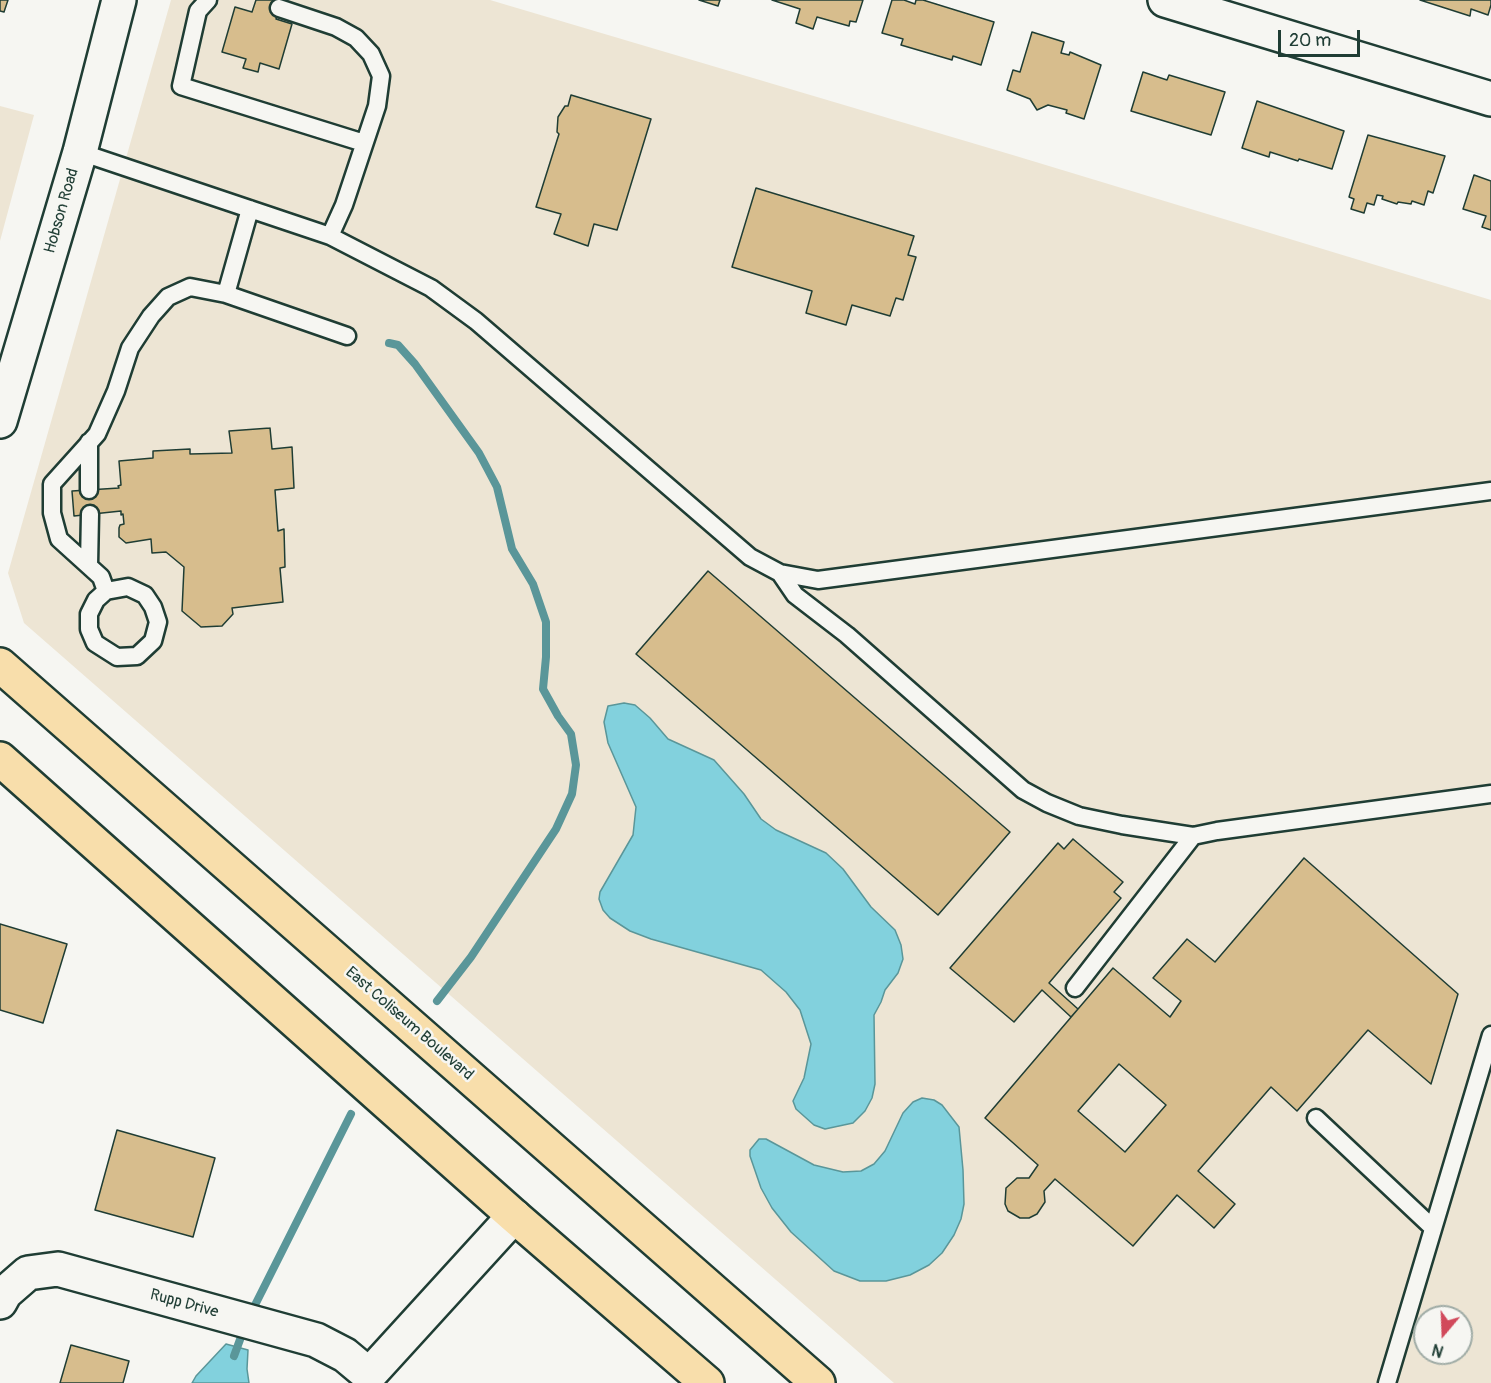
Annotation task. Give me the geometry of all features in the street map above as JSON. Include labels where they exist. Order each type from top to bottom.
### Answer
[{"type":"highway","name":"East Coliseum Boulevard","points":[[0,665],[818,1383]]},
{"type":"highway","points":[[0,759],[513,1216],[706,1383]]},
{"type":"street","name":"Hobson Road","points":[[0,421],[7,369],[80,152],[119,0]]},
{"type":"street","points":[[1165,0],[1491,99]]},
{"type":"street","name":"Rupp Drive","points":[[0,1302],[5,1293],[27,1273],[58,1269],[316,1340],[345,1355],[372,1379],[513,1216]]},
{"type":"lane","points":[[208,0],[198,11],[181,86],[364,143]]},
{"type":"lane","points":[[279,8],[336,27],[356,38],[371,54],[381,76],[377,106],[344,205],[330,236]]},
{"type":"lane","points":[[80,152],[330,236],[431,288],[458,308],[750,557],[780,573],[818,580],[1491,490]]},
{"type":"lane","points":[[226,294],[250,209]]},
{"type":"lane","points":[[106,591],[101,577],[59,539],[52,513],[52,484],[97,434],[116,391],[130,348],[151,316],[168,297],[190,287],[226,294],[347,336]]},
{"type":"lane","points":[[89,442],[89,490]]},
{"type":"lane","points":[[89,565],[90,514]]},
{"type":"lane","points":[[780,573],[795,595],[847,635],[1023,790],[1079,816],[1193,836],[1229,829],[1491,794]]},
{"type":"lane","points":[[129,587],[145,595],[153,607],[158,622],[153,641],[137,656],[117,657],[95,643],[89,629],[89,614],[96,600],[106,591],[129,587]]},
{"type":"lane","points":[[1076,988],[1193,836]]},
{"type":"lane","points":[[1387,1383],[1491,1035]]},
{"type":"lane","points":[[1316,1118],[1434,1228]]},
{"type":"shaded area","points":[[171,0],[490,0],[1491,300],[1491,1383],[894,1383],[24,623],[8,573]]},
{"type":"shaded area","points":[[0,106],[34,115],[0,241]]},
{"type":"water","points":[[624,703],[635,705],[668,739],[714,760],[744,794],[761,819],[776,830],[826,853],[843,869],[871,907],[895,930],[903,959],[898,973],[885,990],[874,1015],[875,1084],[872,1098],[865,1111],[853,1123],[825,1129],[814,1125],[796,1109],[793,1101],[804,1078],[811,1044],[800,1010],[786,992],[761,970],[651,939],[630,931],[610,918],[603,910],[599,899],[600,892],[633,835],[636,807],[608,743],[604,722],[608,706]]},
{"type":"water","points":[[922,1098],[934,1100],[942,1105],[959,1127],[964,1204],[954,1235],[942,1253],[929,1265],[910,1275],[886,1281],[860,1281],[834,1271],[791,1232],[772,1208],[761,1188],[750,1150],[759,1139],[766,1139],[814,1165],[843,1172],[861,1171],[874,1164],[885,1151],[903,1113],[913,1102]]},
{"type":"water","points":[[226,1344],[248,1350],[249,1383],[192,1383],[196,1376]]},
{"type":"building","points":[[0,0],[8,0],[4,12],[0,11]]},
{"type":"building","points":[[256,0],[282,0],[276,19],[292,24],[279,69],[260,63],[258,72],[243,68],[246,59],[222,52],[235,7],[252,12]]},
{"type":"building","points":[[699,0],[720,0],[718,6]]},
{"type":"building","points":[[772,0],[863,0],[856,22],[850,21],[849,26],[817,17],[813,29],[796,23],[800,9]]},
{"type":"building","points":[[892,0],[904,0],[915,4],[916,0],[923,0],[994,22],[981,65],[953,56],[952,60],[901,45],[903,39],[882,33]]},
{"type":"building","points":[[1420,0],[1491,0],[1491,5],[1488,15],[1471,9],[1470,16]]},
{"type":"building","points":[[1032,32],[1064,42],[1061,53],[1069,55],[1070,52],[1101,65],[1084,119],[1066,113],[1067,110],[1048,105],[1037,110],[1030,99],[1007,90],[1013,70],[1020,72]]},
{"type":"building","points":[[1143,72],[1167,80],[1169,75],[1225,92],[1211,135],[1131,111]]},
{"type":"building","points":[[571,95],[651,119],[617,230],[594,224],[588,246],[554,234],[561,214],[536,207],[559,134],[557,132],[558,117],[565,106],[568,106]]},
{"type":"building","points":[[1257,101],[1344,131],[1332,169],[1270,152],[1269,157],[1242,148]]},
{"type":"building","points":[[1368,135],[1445,156],[1433,193],[1428,191],[1424,205],[1412,201],[1411,204],[1398,202],[1397,204],[1377,195],[1374,205],[1367,203],[1364,213],[1351,209],[1354,199],[1349,197]]},
{"type":"building","points":[[1474,175],[1491,181],[1491,230],[1482,227],[1486,216],[1463,209]]},
{"type":"building","points":[[756,188],[914,236],[908,255],[916,257],[903,300],[896,298],[890,316],[852,305],[846,325],[806,313],[812,291],[732,267]]},
{"type":"building","points":[[270,428],[272,449],[292,447],[294,488],[275,490],[278,531],[284,529],[285,567],[280,568],[283,602],[232,608],[233,614],[222,626],[201,627],[182,611],[184,567],[166,552],[152,553],[151,539],[126,543],[119,537],[120,525],[124,524],[121,511],[74,516],[72,491],[119,488],[118,486],[121,485],[119,461],[153,458],[153,451],[190,449],[190,454],[232,453],[229,431]]},
{"type":"building","points":[[708,571],[1010,832],[938,915],[636,654]]},
{"type":"building","points":[[1073,839],[1123,882],[1114,892],[1121,898],[1049,983],[1078,1009],[1071,1017],[1042,990],[1014,1022],[950,968],[1058,843],[1064,849]]},
{"type":"building","points":[[1304,858],[1458,994],[1431,1084],[1368,1030],[1297,1111],[1271,1087],[1198,1171],[1235,1204],[1214,1228],[1177,1195],[1133,1246],[1055,1179],[1044,1191],[1045,1202],[1037,1214],[1029,1218],[1020,1218],[1008,1211],[1005,1204],[1006,1188],[1017,1178],[1029,1178],[1038,1165],[985,1118],[1113,968],[1170,1017],[1181,1001],[1153,978],[1187,939],[1215,962]],"holes":[[[1119,1064],[1166,1105],[1125,1152],[1078,1111]]]},
{"type":"building","points":[[0,924],[67,944],[43,1023],[0,1010]]},
{"type":"building","points":[[117,1130],[215,1158],[193,1237],[95,1210]]},
{"type":"building","points":[[71,1345],[129,1361],[123,1383],[60,1383]]},
{"type":"waterway","points":[[389,343],[398,345],[415,364],[479,453],[497,487],[512,549],[533,584],[546,622],[543,689],[571,734],[576,765],[572,794],[556,829],[471,957],[437,1001]]},
{"type":"waterway","points":[[250,1315],[351,1114]]},
{"type":"waterway","points":[[234,1356],[245,1326]]}]
